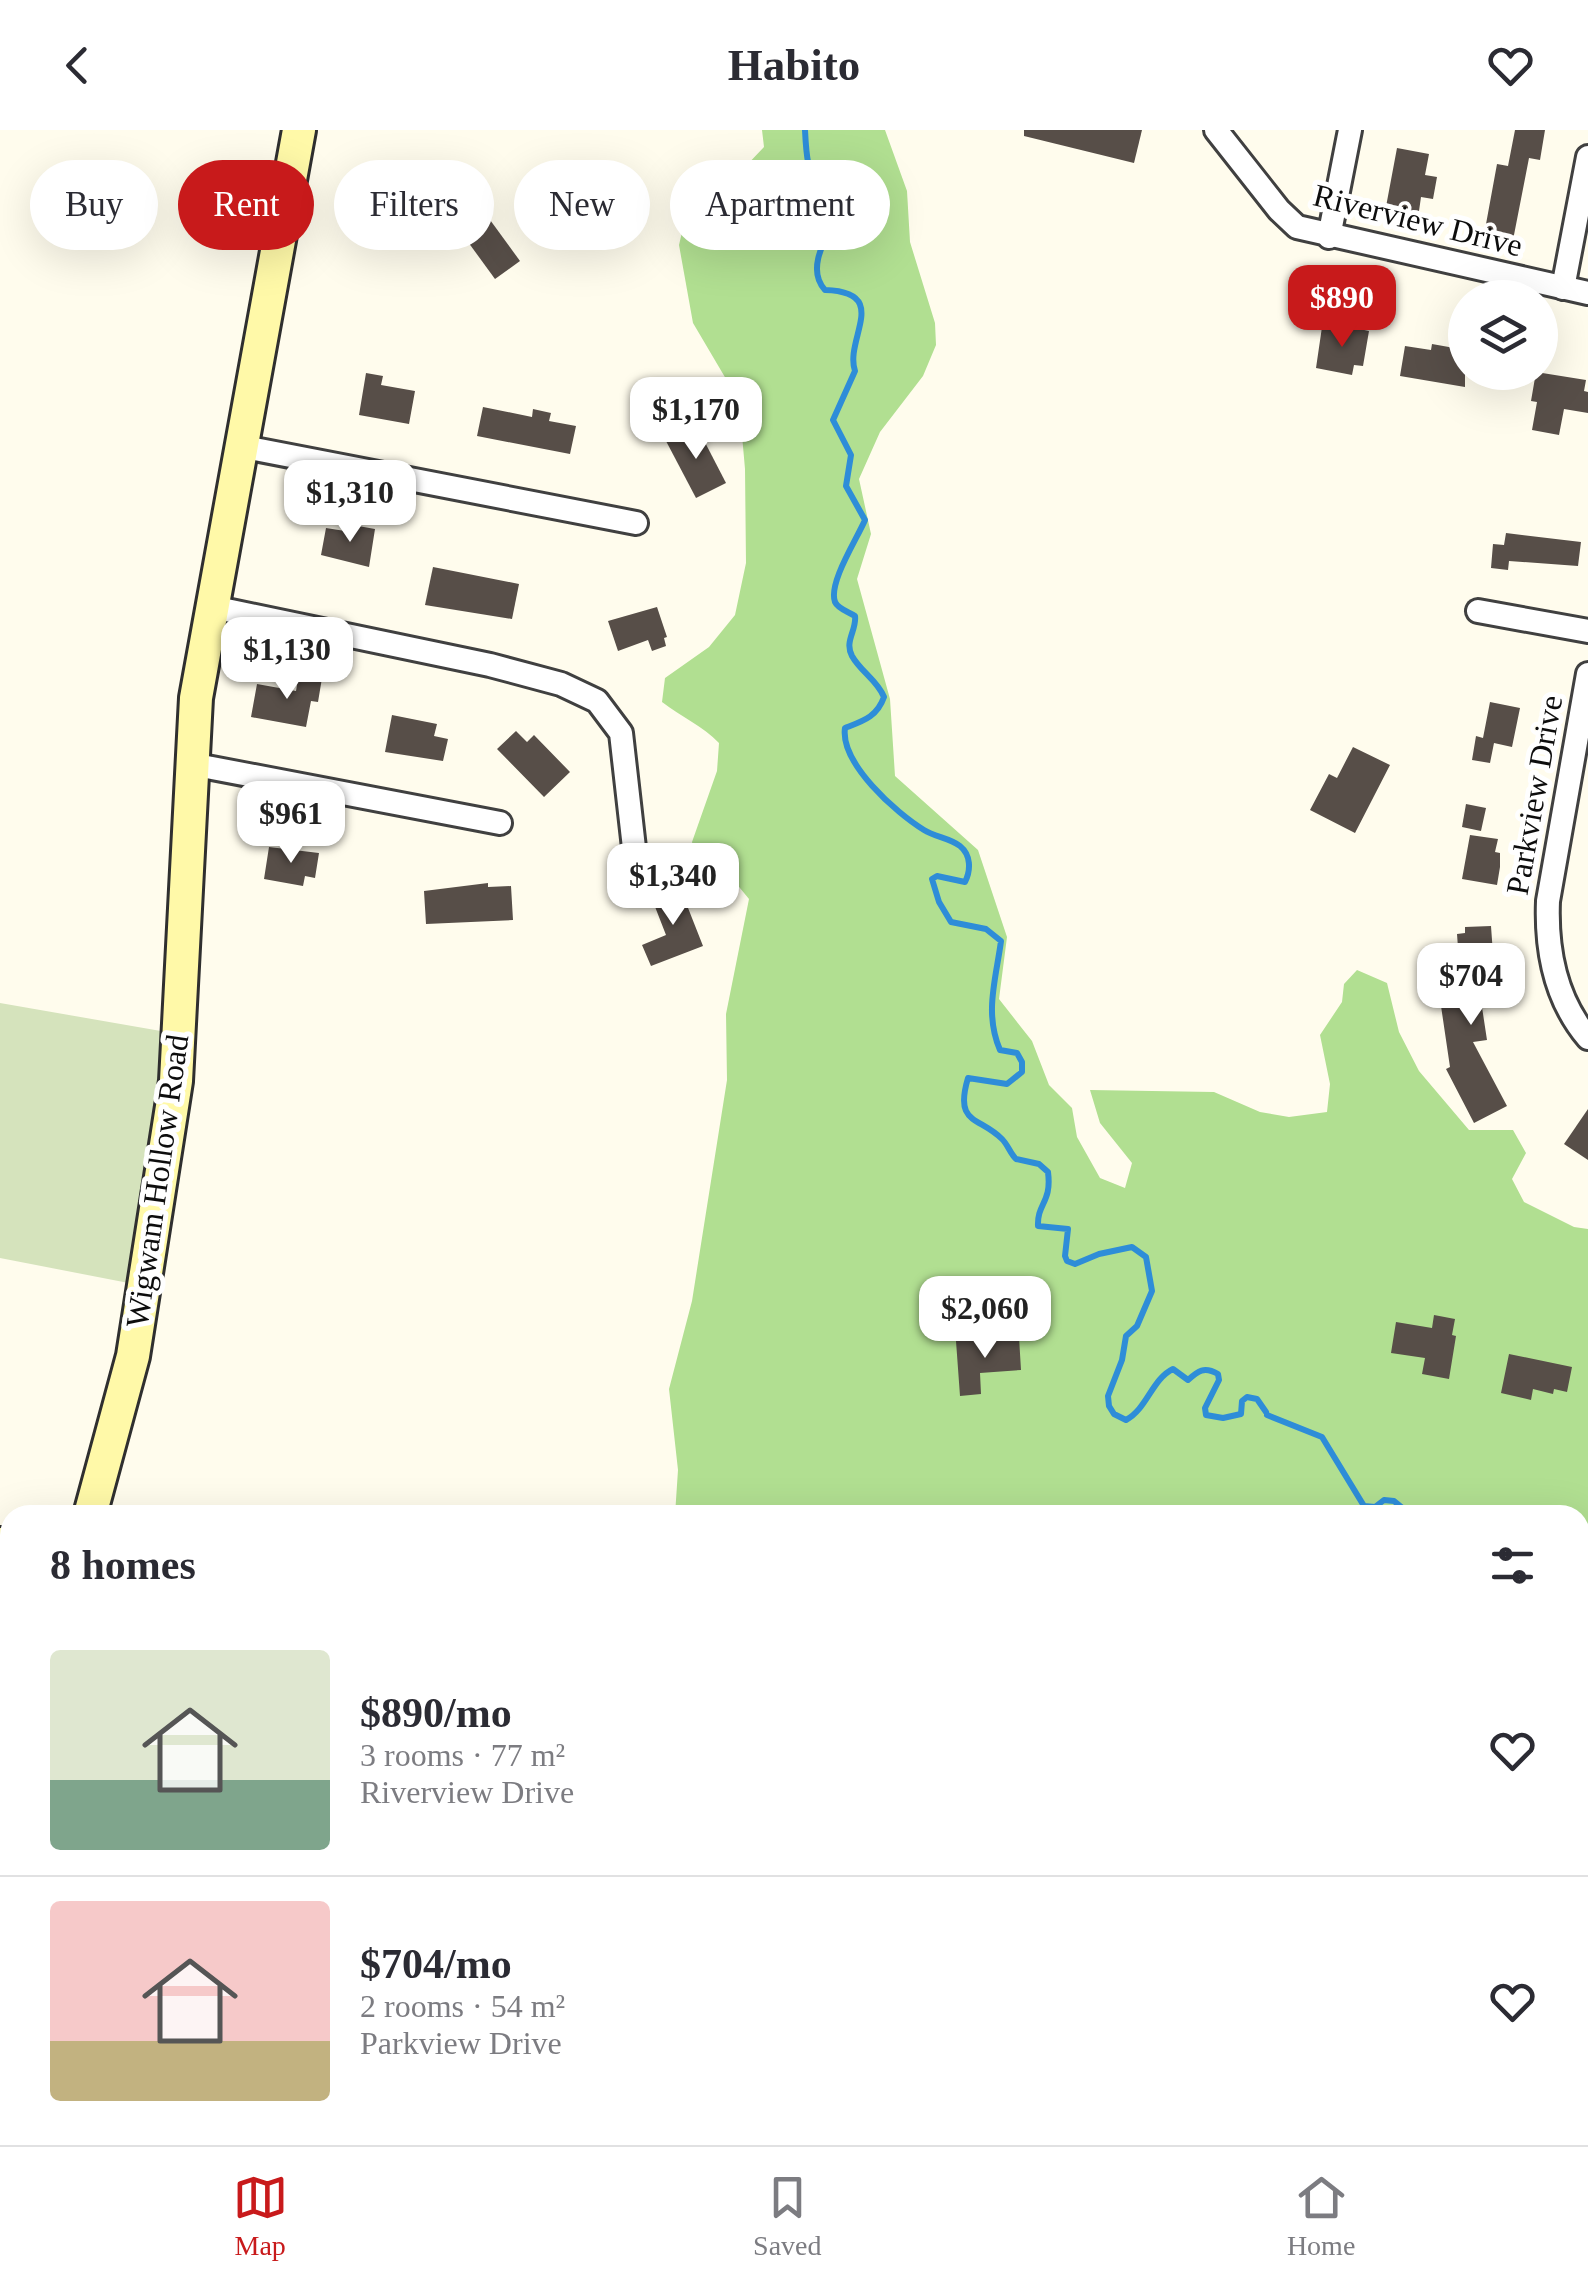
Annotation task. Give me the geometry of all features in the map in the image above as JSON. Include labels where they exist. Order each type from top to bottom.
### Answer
[{"type":"street","name":"Wigwam Hollow Road","points":[[93,1505],[133,1356],[176,1081],[196,698],[298,130]]},
{"type":"street","name":"Riverview Drive","points":[[1216,130],[1287,220],[1308,232],[1588,293]]},
{"type":"street","points":[[1330,236],[1350,130]]},
{"type":"street","points":[[1563,288],[1588,158]]},
{"type":"street","points":[[240,446],[636,523]]},
{"type":"street","points":[[212,608],[490,666],[561,684],[596,702],[621,733],[639,892]]},
{"type":"street","points":[[1478,611],[1588,631]]},
{"type":"street","name":"Parkview Drive","points":[[1588,674],[1548,902],[1547,929],[1557,983],[1588,1038]]},
{"type":"street","points":[[191,764],[500,822]]},
{"type":"green space","points":[[762,130],[885,130],[907,191],[910,242],[935,323],[936,345],[923,376],[880,432],[859,479],[871,534],[857,579],[890,699],[895,776],[978,850],[1007,937],[999,999],[1032,1041],[1049,1085],[1072,1108],[1077,1137],[1100,1178],[1125,1188],[1132,1163],[1100,1123],[1090,1090],[1214,1092],[1260,1112],[1289,1117],[1327,1112],[1330,1084],[1320,1035],[1342,1002],[1344,984],[1357,970],[1387,983],[1399,1032],[1419,1071],[1469,1130],[1513,1130],[1526,1153],[1512,1179],[1524,1202],[1574,1227],[1588,1229],[1588,1505],[676,1505],[678,1470],[669,1389],[692,1301],[727,1080],[726,1014],[749,899],[726,871],[697,861],[692,842],[717,771],[719,743],[662,702],[665,678],[709,647],[735,615],[746,563],[745,469],[739,401],[693,323],[680,250],[890,250],[890,160],[752,160],[764,147]]},
{"type":"green space","points":[[0,1003],[178,1034],[144,1286],[0,1258]]},
{"type":"building","points":[[1024,130],[1142,130],[1134,163],[1024,136]]},
{"type":"building","points":[[1515,130],[1545,130],[1540,160],[1529,158],[1513,240],[1484,235],[1497,164],[1508,166]]},
{"type":"building","points":[[1397,148],[1429,154],[1425,175],[1437,177],[1433,199],[1421,197],[1418,218],[1385,212]]},
{"type":"building","points":[[494,225],[520,261],[495,279],[474,250],[494,250]]},
{"type":"building","points":[[1345,326],[1369,331],[1363,366],[1354,365],[1352,375],[1316,368],[1322,327],[1345,331]]},
{"type":"building","points":[[1432,344],[1448,347],[1448,384],[1400,376],[1405,346],[1431,350]]},
{"type":"building","points":[[366,373],[383,376],[381,385],[415,391],[409,424],[359,415]]},
{"type":"building","points":[[1558,376],[1586,380],[1588,413],[1564,409],[1559,435],[1532,430],[1537,402],[1531,401],[1533,390],[1558,390]]},
{"type":"building","points":[[483,407],[532,417],[533,409],[551,413],[549,421],[576,426],[570,454],[477,436]]},
{"type":"building","points":[[696,425],[726,483],[696,498],[666,441]]},
{"type":"building","points":[[347,524],[375,529],[369,567],[321,555],[326,528],[345,531]]},
{"type":"building","points":[[1506,533],[1581,542],[1578,566],[1509,561],[1508,570],[1491,568],[1493,544],[1504,545]]},
{"type":"building","points":[[433,567],[519,584],[512,619],[425,605]]},
{"type":"building","points":[[657,607],[666,646],[652,651],[648,640],[618,651],[608,621]]},
{"type":"building","points":[[299,673],[322,678],[318,702],[311,701],[306,727],[251,717],[257,684],[296,691]]},
{"type":"building","points":[[1490,702],[1520,708],[1512,747],[1494,743],[1490,763],[1472,760],[1476,736],[1483,738]]},
{"type":"building","points":[[392,715],[437,724],[434,736],[448,739],[443,761],[385,752]]},
{"type":"building","points":[[516,731],[527,742],[534,735],[570,772],[544,797],[497,749]]},
{"type":"building","points":[[1353,747],[1390,765],[1355,833],[1310,810],[1329,774],[1337,778]]},
{"type":"building","points":[[1466,804],[1486,808],[1481,831],[1462,827]]},
{"type":"building","points":[[1470,835],[1498,839],[1497,885],[1462,879]]},
{"type":"building","points":[[269,847],[319,853],[315,878],[305,876],[303,886],[264,879]]},
{"type":"building","points":[[488,883],[488,887],[511,886],[513,920],[426,924],[424,891]]},
{"type":"building","points":[[679,885],[703,946],[651,966],[642,945],[666,935],[653,895]]},
{"type":"building","points":[[1491,926],[1493,954],[1486,955],[1488,980],[1478,981],[1487,1040],[1473,1042],[1507,1106],[1474,1123],[1446,1069],[1450,1067],[1441,1006],[1462,1003],[1457,934],[1465,933],[1465,927]]},
{"type":"building","points":[[1588,1109],[1588,1160],[1564,1144]]},
{"type":"building","points":[[1434,1315],[1455,1319],[1449,1379],[1422,1374],[1425,1358],[1391,1353],[1396,1322],[1432,1328]]},
{"type":"building","points":[[1019,1337],[1021,1370],[980,1373],[981,1394],[960,1396],[956,1341]]},
{"type":"building","points":[[1509,1354],[1572,1367],[1567,1392],[1554,1389],[1553,1394],[1533,1389],[1531,1400],[1501,1393]]},
{"type":"waterway","points":[[805,130],[813,179],[824,196],[841,206],[818,259],[819,280],[825,290],[845,293],[856,299],[861,308],[853,358],[855,371],[833,420],[851,455],[846,486],[865,520],[839,573],[834,594],[836,604],[855,616],[849,645],[852,656],[884,697],[873,714],[845,728],[846,742],[860,771],[899,812],[964,850],[969,868],[965,882],[937,876],[932,879],[951,922],[986,929],[1001,941],[993,996],[995,1036],[1000,1050],[1017,1053],[1022,1062],[1022,1072],[1007,1084],[968,1078],[964,1104],[971,1117],[1002,1139],[1016,1159],[1039,1164],[1048,1172],[1048,1190],[1038,1226],[1068,1229],[1067,1261],[1075,1264],[1132,1247],[1146,1257],[1152,1291],[1137,1326],[1126,1336],[1122,1360],[1108,1396],[1114,1414],[1126,1420],[1133,1415],[1173,1369],[1188,1380],[1202,1371],[1218,1374],[1206,1415],[1223,1418],[1241,1414],[1242,1401],[1247,1397],[1257,1399],[1266,1412]]},
{"type":"waterway","points":[[1267,1415],[1322,1437],[1363,1505]]},
{"type":"waterway","points":[[1378,1505],[1384,1500],[1399,1505]]}]
